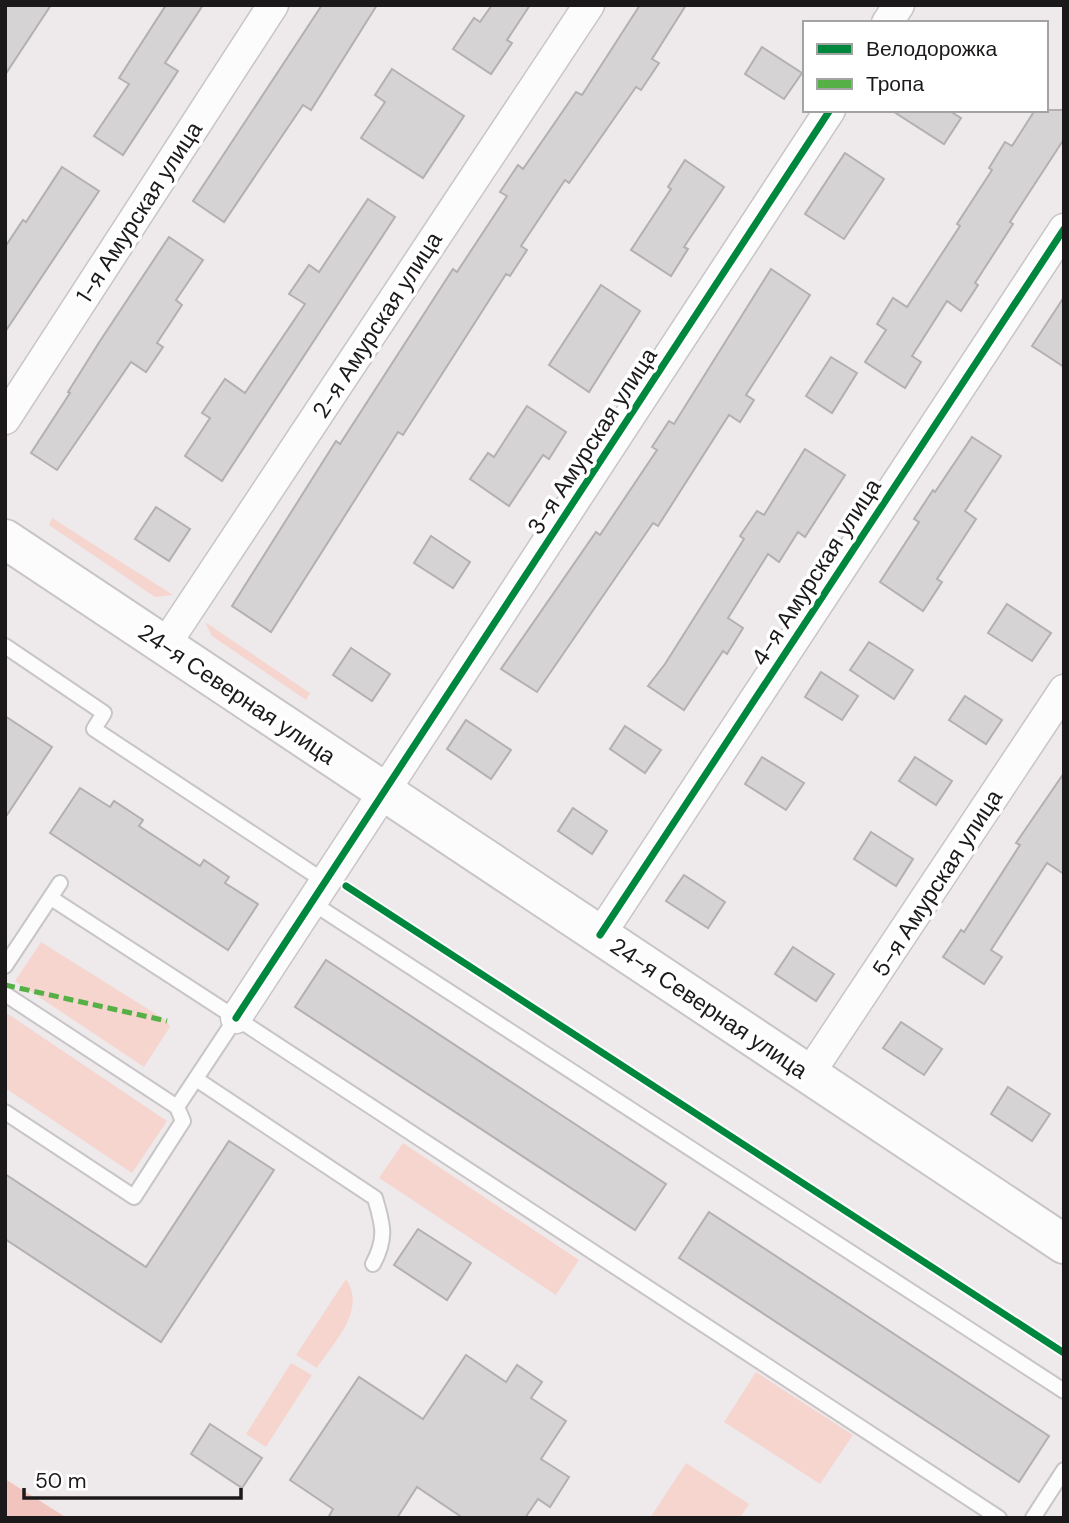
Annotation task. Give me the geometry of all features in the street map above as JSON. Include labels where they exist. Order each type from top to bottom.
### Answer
[{"type":"main road","name":"24-я Северная улица","points":[[5,539],[809,1074],[1062,1239]]},
{"type":"street","name":"1-я Амурская улица","points":[[5,419],[273,5]]},
{"type":"street","name":"2-я Амурская улица","points":[[165,645],[589,5]]},
{"type":"street","points":[[888,21],[899,5]]},
{"type":"street","name":"3-я Амурская улица","points":[[236,1017],[829,112]]},
{"type":"street","name":"4-я Амурская улица","points":[[600,935],[1064,229]]},
{"type":"street","name":"5-я Амурская улица","points":[[809,1074],[1064,690]]},
{"type":"lane","points":[[5,646],[104,713],[94,729],[318,892],[1064,1391]]},
{"type":"lane","points":[[5,966],[60,883]]},
{"type":"lane","points":[[51,898],[999,1518]]},
{"type":"lane","points":[[5,994],[177,1107],[183,1121],[134,1197],[5,1112]]},
{"type":"lane","points":[[177,1107],[236,1017]]},
{"type":"lane","points":[[196,1079],[375,1198],[383,1226],[381,1248],[373,1264]]},
{"type":"lane","points":[[1033,1518],[1064,1470]]},
{"type":"shaded area","points":[[52,518],[173,595],[155,597],[49,525]]},
{"type":"shaded area","points":[[205,622],[310,693],[306,700],[212,636]]},
{"type":"shaded area","points":[[41,942],[167,1021],[170,1027],[144,1067],[15,981]]},
{"type":"shaded area","points":[[5,1012],[167,1121],[132,1173],[5,1088]]},
{"type":"shaded area","points":[[403,1143],[579,1260],[556,1295],[379,1178]]},
{"type":"shaded area","points":[[346,1279],[353,1302],[351,1314],[317,1368],[296,1355]]},
{"type":"shaded area","points":[[291,1363],[312,1375],[266,1447],[246,1434]]},
{"type":"shaded area","points":[[756,1372],[853,1435],[820,1484],[724,1422]]},
{"type":"shaded area","points":[[686,1463],[749,1504],[740,1518],[650,1518]]},
{"type":"shaded area","points":[[5,1479],[67,1518],[5,1518]]},
{"type":"building","points":[[5,5],[51,5],[5,75]]},
{"type":"building","points":[[166,5],[203,5],[165,63],[178,71],[123,155],[94,136],[129,84],[119,78]]},
{"type":"building","points":[[322,5],[377,5],[311,110],[303,105],[224,222],[193,201]]},
{"type":"building","points":[[492,5],[530,5],[507,40],[512,43],[491,74],[453,49],[474,18],[480,22]]},
{"type":"building","points":[[640,5],[686,5],[652,59],[659,63],[641,90],[636,87],[569,183],[565,180],[521,246],[527,250],[510,276],[506,274],[403,435],[398,432],[271,632],[232,606],[336,441],[340,444],[453,269],[457,272],[507,196],[500,192],[518,165],[523,169],[576,92],[582,95]]},
{"type":"building","points":[[762,47],[802,73],[784,99],[745,74]]},
{"type":"building","points":[[392,69],[464,116],[423,178],[361,138],[385,102],[375,95]]},
{"type":"building","points":[[1064,110],[1064,139],[1010,222],[1013,224],[975,283],[978,285],[961,311],[947,301],[912,356],[921,362],[905,388],[865,362],[886,330],[877,324],[893,298],[907,307],[960,226],[957,224],[992,170],[989,168],[1005,142],[1012,146],[1034,112]]},
{"type":"building","points":[[894,112],[951,112],[961,118],[944,144]]},
{"type":"building","points":[[845,153],[884,179],[844,239],[805,214]]},
{"type":"building","points":[[685,160],[724,187],[684,247],[688,249],[671,276],[631,250],[671,189],[668,187]]},
{"type":"building","points":[[62,167],[99,191],[5,332],[5,247],[23,220],[26,222]]},
{"type":"building","points":[[368,199],[395,217],[222,481],[185,456],[210,418],[202,413],[225,379],[245,393],[305,304],[289,294],[309,265],[319,272]]},
{"type":"building","points":[[169,237],[203,260],[176,300],[182,305],[157,343],[163,347],[146,372],[131,362],[57,470],[31,453],[100,341]]},
{"type":"building","points":[[771,269],[810,295],[746,395],[754,400],[740,422],[729,415],[658,526],[653,523],[537,692],[501,669],[596,532],[600,535],[657,450],[652,447],[669,421],[674,424]]},
{"type":"building","points":[[601,285],[640,311],[589,392],[549,365]]},
{"type":"building","points":[[1064,297],[1064,367],[1032,346]]},
{"type":"building","points":[[831,357],[857,373],[832,413],[806,396]]},
{"type":"building","points":[[527,406],[566,432],[549,459],[543,455],[509,506],[470,479],[488,453],[494,457]]},
{"type":"building","points":[[972,437],[1001,456],[965,511],[976,519],[937,579],[942,582],[923,611],[880,582],[919,522],[914,519]]},
{"type":"building","points":[[805,449],[845,475],[805,537],[798,532],[779,562],[768,554],[728,618],[743,628],[727,654],[723,651],[684,710],[648,686],[665,664],[744,539],[740,536],[757,511],[764,515]]},
{"type":"building","points":[[156,507],[190,529],[169,561],[135,539]]},
{"type":"building","points":[[431,536],[470,562],[453,588],[414,563]]},
{"type":"building","points":[[1007,604],[1051,633],[1032,661],[988,633]]},
{"type":"building","points":[[869,642],[913,670],[894,699],[850,670]]},
{"type":"building","points":[[351,648],[390,674],[372,701],[333,675]]},
{"type":"building","points":[[821,672],[858,696],[842,720],[805,697]]},
{"type":"building","points":[[965,696],[1002,720],[986,744],[949,720]]},
{"type":"building","points":[[5,716],[52,747],[5,818]]},
{"type":"building","points":[[466,720],[511,750],[491,779],[447,749]]},
{"type":"building","points":[[625,726],[661,750],[645,773],[610,749]]},
{"type":"building","points":[[762,757],[804,783],[786,810],[745,784]]},
{"type":"building","points":[[915,757],[952,781],[936,805],[899,781]]},
{"type":"building","points":[[1064,773],[1064,874],[1047,863],[991,950],[1002,957],[984,984],[943,957],[961,930],[964,932],[1020,845],[1016,843]]},
{"type":"building","points":[[80,788],[110,807],[114,801],[143,820],[139,826],[200,866],[204,860],[229,877],[225,883],[258,904],[228,950],[50,833]]},
{"type":"building","points":[[573,808],[607,831],[592,854],[558,831]]},
{"type":"building","points":[[871,832],[913,859],[896,886],[854,859]]},
{"type":"building","points":[[684,875],[725,902],[708,928],[666,901]]},
{"type":"building","points":[[793,947],[834,974],[816,1001],[775,974]]},
{"type":"building","points":[[326,960],[666,1184],[635,1230],[295,1007]]},
{"type":"building","points":[[901,1022],[942,1049],[924,1075],[883,1048]]},
{"type":"building","points":[[1008,1087],[1050,1114],[1032,1141],[991,1114]]},
{"type":"building","points":[[229,1141],[274,1170],[161,1342],[5,1239],[5,1174],[146,1267]]},
{"type":"building","points":[[709,1212],[1049,1436],[1019,1482],[679,1258]]},
{"type":"building","points":[[418,1229],[471,1263],[447,1300],[394,1265]]},
{"type":"building","points":[[466,1355],[506,1382],[517,1365],[542,1382],[531,1398],[566,1421],[541,1459],[569,1477],[550,1507],[538,1499],[525,1518],[463,1518],[417,1487],[397,1518],[328,1518],[333,1509],[290,1480],[359,1377],[423,1419]]},
{"type":"building","points":[[210,1424],[262,1458],[242,1488],[191,1454]]},
{"type":"marked path","points":[[5,985],[167,1021]]},
{"type":"cycle path","points":[[236,1018],[829,112]]},
{"type":"cycle path","points":[[600,935],[1064,229]]},
{"type":"cycle path","points":[[346,886],[1064,1353]]}]
